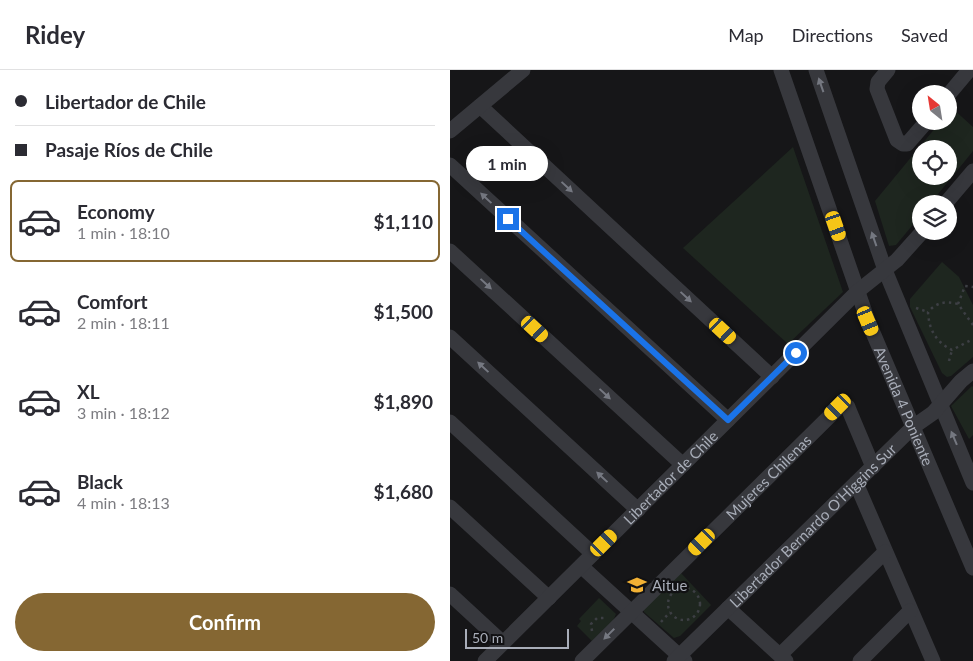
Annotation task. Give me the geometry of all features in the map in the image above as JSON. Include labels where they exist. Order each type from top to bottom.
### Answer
[{"type":"street","points":[[450,132],[523,70]]},
{"type":"street","name":"Avenida 4 Poniente","points":[[781,70],[868,321],[973,568]]},
{"type":"street","points":[[816,70],[885,270],[973,483]]},
{"type":"street","points":[[888,70],[878,82],[878,92],[897,140],[903,144],[910,142],[920,130]]},
{"type":"street","points":[[956,85],[969,70]]},
{"type":"street","points":[[480,106],[772,377]]},
{"type":"street","points":[[450,165],[728,420]]},
{"type":"street","points":[[952,195],[973,170]]},
{"type":"street","name":"Libertador de Chile","points":[[485,661],[858,292],[905,252],[915,240]]},
{"type":"street","points":[[450,251],[683,466]]},
{"type":"street","points":[[450,337],[638,510]]},
{"type":"street","name":"Libertador Bernardo O'Higgins Sur","points":[[680,659],[728,608],[914,427],[933,414],[961,381],[973,371]]},
{"type":"street","name":"Mujeres Chilenas","points":[[582,661],[841,405],[848,407],[873,467]]},
{"type":"street","points":[[450,422],[593,554]]},
{"type":"street","points":[[856,483],[932,661]]},
{"type":"street","points":[[450,507],[548,598]]},
{"type":"street","points":[[728,608],[783,658],[885,552]]},
{"type":"street","points":[[581,566],[680,659]]},
{"type":"street","points":[[450,594],[503,643]]},
{"type":"street","points":[[860,661],[910,611]]},
{"type":"path","points":[[958,304],[965,286],[973,287]]},
{"type":"path","points":[[928,312],[938,303],[958,304]]},
{"type":"path","points":[[958,304],[973,325]]},
{"type":"path","points":[[914,307],[928,312]]},
{"type":"path","points":[[928,312],[932,330],[941,344],[952,350]]},
{"type":"path","points":[[952,350],[973,339]]},
{"type":"path","points":[[949,361],[952,350]]},
{"type":"path","points":[[678,588],[688,588],[697,593],[701,603],[695,617],[680,620],[675,618],[670,612],[668,600],[678,588]]},
{"type":"path","points":[[658,624],[670,612]]},
{"type":"shaded area","points":[[958,113],[973,127],[973,151],[957,171],[957,140],[925,140],[934,130],[958,130]]},
{"type":"shaded area","points":[[793,147],[843,292],[788,344],[683,248]]},
{"type":"shaded area","points":[[912,156],[912,185],[945,185],[937,195],[912,195],[912,226],[896,245],[889,246],[875,201]]},
{"type":"shaded area","points":[[942,262],[959,277],[973,305],[973,357],[951,376],[947,377],[942,373],[910,307],[910,299]]},
{"type":"shaded area","points":[[972,386],[973,435],[969,439],[951,406]]},
{"type":"shaded area","points":[[680,572],[711,605],[680,636],[674,638],[644,612],[644,607]]},
{"type":"shaded area","points":[[599,598],[616,614],[613,621],[592,641],[577,626],[581,621],[579,619]]},
{"type":"place","name":"Aitue","points":[[637,585]]},
{"type":"route","points":[[508,219],[728,420],[796,353]]}]
